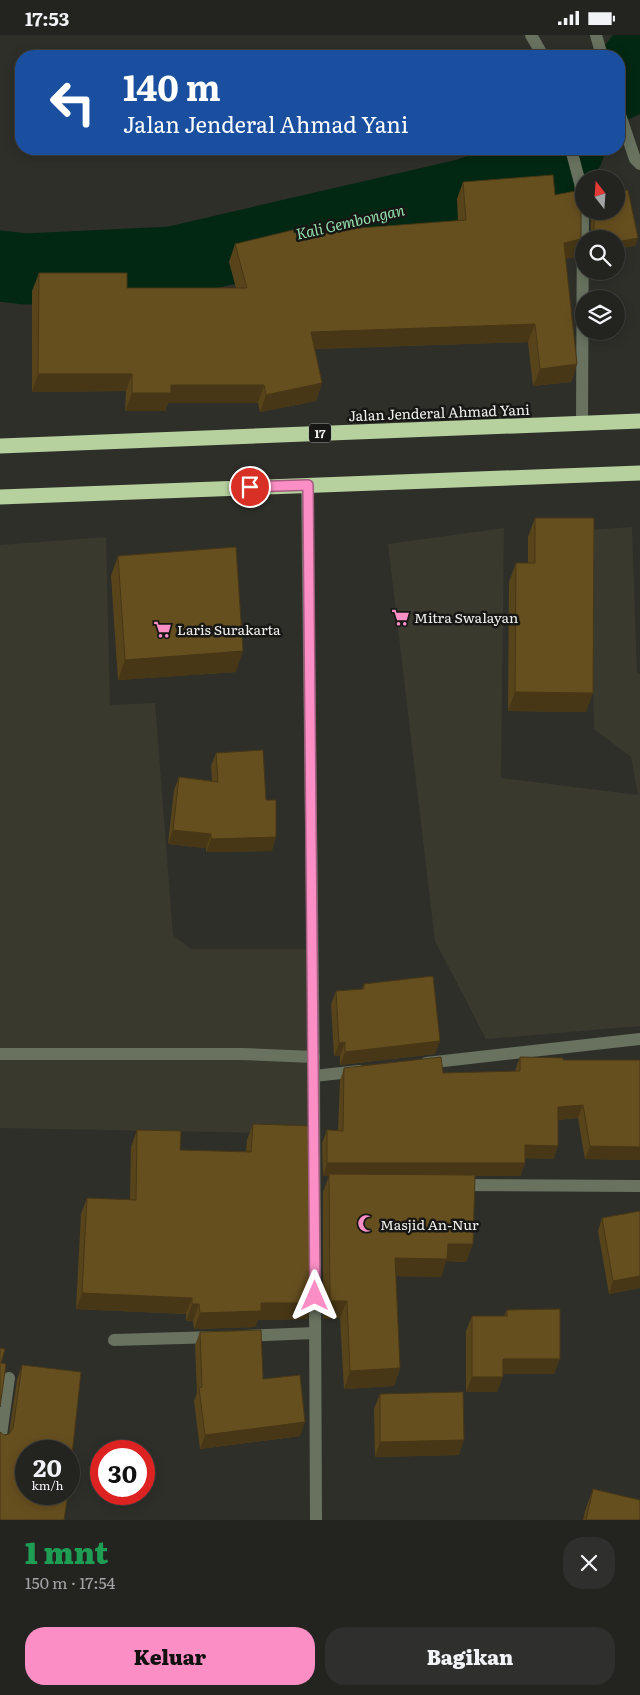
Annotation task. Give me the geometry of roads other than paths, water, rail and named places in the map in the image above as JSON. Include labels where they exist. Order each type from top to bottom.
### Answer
[{"type":"highway","name":"Jalan Jenderal Ahmad Yani","points":[[0,446],[640,421]]},
{"type":"highway","points":[[0,497],[640,473]]},
{"type":"street","points":[[531,35],[539,50]]},
{"type":"street","points":[[596,35],[600,50]]},
{"type":"street","points":[[625,130],[635,159],[640,164]]},
{"type":"street","points":[[573,155],[583,205],[582,423]]},
{"type":"street","points":[[308,485],[314,1076],[320,1185],[315,1333],[316,1520]]},
{"type":"street","points":[[413,1065],[640,1039]]},
{"type":"street","points":[[0,1054],[243,1054],[314,1057]]},
{"type":"street","points":[[314,1076],[374,1069]]},
{"type":"street","points":[[443,1185],[640,1186]]},
{"type":"street","points":[[114,1340],[315,1333]]},
{"type":"street","points":[[0,1442],[9,1378]]},
{"type":"waterway","name":"Kali Gembongan","points":[[625,77],[640,58]]},
{"type":"waterway","name":"Kali Gembongan","points":[[0,266],[26,269],[172,262],[466,194],[559,162],[564,155]]},
{"type":"place","name":"Mitra Swalayan","points":[[400,617]]},
{"type":"place","name":"Laris Surakarta","points":[[163,629]]},
{"type":"place","name":"Masjid An-Nur","points":[[366,1224]]}]
